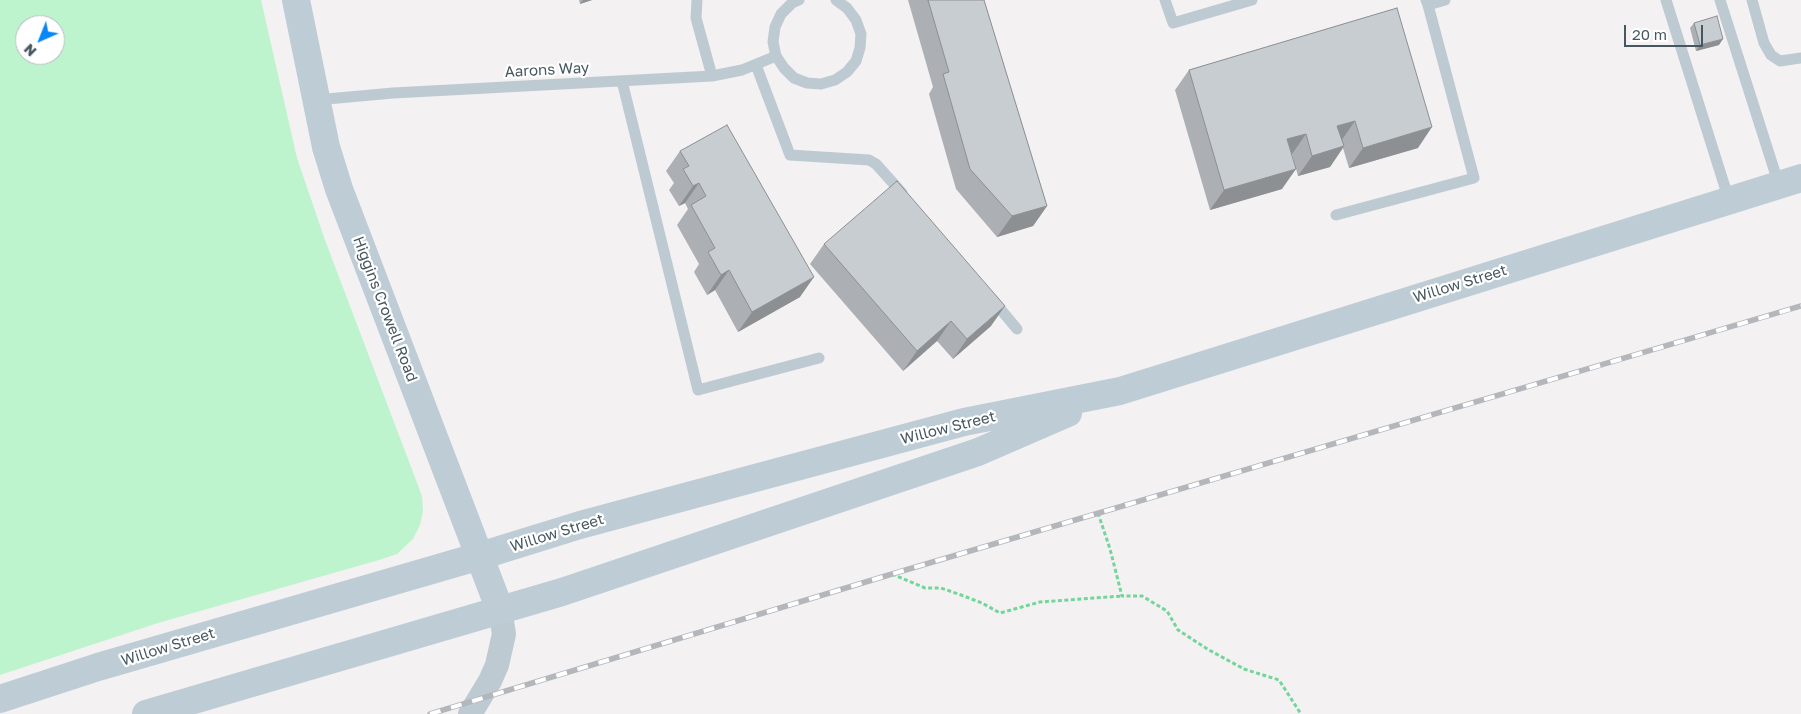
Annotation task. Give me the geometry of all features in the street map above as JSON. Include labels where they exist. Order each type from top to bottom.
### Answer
[{"type":"main road","name":"Higgins Crowell Road","points":[[296,0],[326,146],[339,189],[500,610]]},
{"type":"main road","name":"Willow Street","points":[[0,699],[136,656],[580,525],[964,422],[1120,390],[1790,181]]},
{"type":"main road","name":"Willow Street","points":[[146,714],[500,610],[675,555],[978,452],[1120,390]]},
{"type":"street","points":[[470,714],[490,681],[497,665],[504,634],[500,610]]},
{"type":"lane","points":[[697,0],[696,18],[712,76]]},
{"type":"lane","points":[[799,0],[792,3],[781,14],[775,27],[773,42],[776,56],[794,78],[807,83],[822,84],[835,80],[847,72],[856,61],[860,48],[861,34],[856,20],[847,8],[836,0]]},
{"type":"lane","points":[[1165,0],[1173,23],[1252,0]]},
{"type":"lane","points":[[1336,215],[1474,178],[1427,2],[1444,0]]},
{"type":"lane","points":[[1666,0],[1729,200]]},
{"type":"lane","points":[[1720,0],[1790,181]]},
{"type":"lane","points":[[1752,0],[1764,42],[1772,55],[1780,61],[1801,58]]},
{"type":"lane","name":"Aarons Way","points":[[316,100],[394,93],[712,76],[736,72],[776,56]]},
{"type":"lane","points":[[756,65],[790,156],[868,160],[876,164],[913,204]]},
{"type":"lane","points":[[622,81],[698,390],[819,358]]},
{"type":"lane","points":[[986,292],[1017,329]]},
{"type":"path","points":[[1098,513],[1122,596]]},
{"type":"path","points":[[892,574],[925,588],[941,588],[961,595],[982,603],[1000,613],[1040,602],[1142,596],[1167,611],[1178,630],[1208,650],[1244,669],[1279,680],[1301,714]]},
{"type":"green space","points":[[0,0],[261,0],[297,158],[325,240],[422,496],[423,511],[420,525],[413,539],[397,554],[158,623],[0,675]]},
{"type":"building","points":[[928,0],[984,0],[1047,206],[1012,216],[970,169],[943,74],[949,72]]},
{"type":"building","points":[[1397,8],[1432,127],[1363,148],[1355,121],[1337,126],[1344,146],[1312,156],[1306,134],[1287,139],[1296,169],[1224,190],[1189,70]]},
{"type":"building","points":[[1717,16],[1723,39],[1700,45],[1694,23]]},
{"type":"building","points":[[727,125],[814,277],[752,312],[729,270],[721,275],[708,252],[715,248],[691,205],[706,196],[699,183],[693,186],[683,169],[689,166],[680,151]]},
{"type":"building","points":[[897,181],[1005,306],[967,339],[951,321],[917,351],[824,244]]},
{"type":"railway","points":[[430,714],[892,574],[1801,306]]}]
